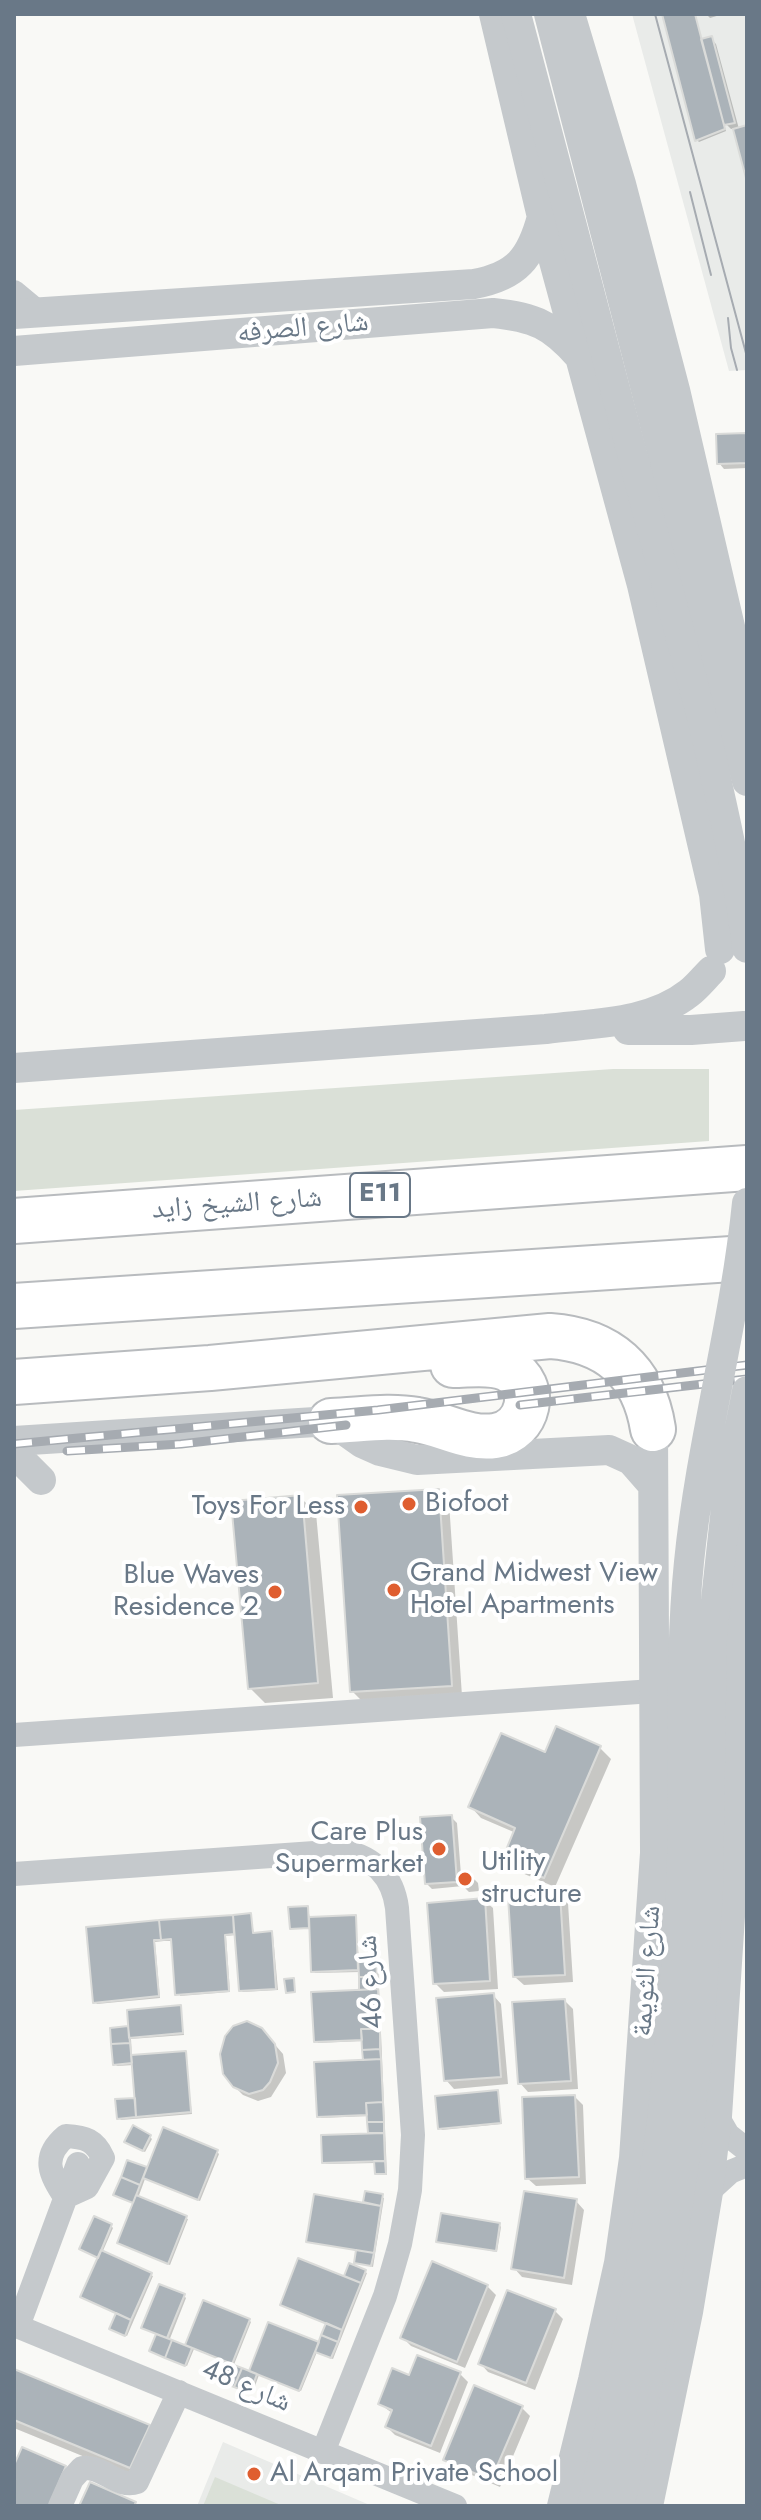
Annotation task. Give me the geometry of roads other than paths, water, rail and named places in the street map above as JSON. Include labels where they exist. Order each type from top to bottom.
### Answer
[{"type":"highway","name":"شارع الشيخ زايد","points":[[14,1221],[747,1168]]},
{"type":"highway","points":[[14,1306],[747,1258]]},
{"type":"highway","points":[[14,1382],[210,1368],[550,1336],[569,1337],[604,1350],[620,1361],[643,1392],[653,1429]]},
{"type":"highway","points":[[210,1368],[495,1364],[514,1372],[522,1380],[528,1401],[521,1421],[514,1429],[494,1436],[463,1433],[434,1423],[405,1418],[331,1421]]},
{"type":"street","points":[[494,14],[542,217],[642,585],[726,956]]},
{"type":"street","points":[[516,14],[702,718],[728,828],[741,896],[726,956],[710,985],[721,1010],[746,1026]]},
{"type":"street","points":[[549,14],[747,781]]},
{"type":"street","points":[[570,14],[621,184],[671,376],[747,700]]},
{"type":"street","name":"شارع الصرفه","points":[[26,313],[495,280],[513,270],[527,255],[542,217]]},
{"type":"street","points":[[14,292],[26,313]]},
{"type":"street","name":"شارع الصرفه","points":[[14,351],[493,313],[516,315],[548,326],[579,356]]},
{"type":"street","points":[[14,1068],[546,1029],[633,1018],[664,1009],[690,993],[726,956],[729,940],[747,932]]},
{"type":"street","points":[[546,1029],[691,1030],[746,1026]]},
{"type":"street","points":[[568,2502],[613,2416],[638,2291],[661,2127],[681,1884],[683,1636],[689,1561],[699,1486],[730,1325],[747,1203]]},
{"type":"street","points":[[619,2506],[640,2420],[665,2291],[690,2120],[700,2026],[708,1890],[712,1637],[728,1489],[747,1391]]},
{"type":"street","points":[[14,1441],[331,1421],[371,1447],[417,1460],[609,1450],[631,1460],[652,1484]]},
{"type":"street","name":"شارع الثويمة","points":[[568,2502],[623,2233],[634,2158],[656,1821],[653,1429]]},
{"type":"street","points":[[14,1453],[41,1480]]},
{"type":"street","points":[[648,2506],[671,2402],[708,2192],[717,2116],[732,1891],[742,1610],[739,1527],[747,1486]]},
{"type":"street","points":[[14,1735],[653,1691]]},
{"type":"street","points":[[656,1821],[675,1839],[695,1845],[714,1838],[734,1818]]},
{"type":"street","name":"شارع 46","points":[[14,1874],[343,1851],[355,1853],[376,1865],[391,1884],[397,1908],[413,2135],[410,2190],[400,2244],[385,2296],[323,2452]]},
{"type":"street","points":[[653,1890],[676,1868],[695,1864],[713,1871],[732,1891]]},
{"type":"street","points":[[717,2116],[728,2135],[747,2150]]},
{"type":"street","points":[[16,2326],[78,2164]]},
{"type":"street","points":[[708,2192],[730,2172],[747,2165]]},
{"type":"street","name":"شارع 48","points":[[16,2326],[455,2506]]},
{"type":"street","points":[[60,2506],[72,2479],[82,2468],[91,2467],[129,2485],[137,2482],[179,2392]]},
{"type":"tram line","points":[[655,14],[747,357]]},
{"type":"tram line","points":[[690,192],[711,275]]},
{"type":"tram line","points":[[728,318],[737,370]]},
{"type":"railway","points":[[14,1444],[378,1410],[747,1365]]},
{"type":"railway","points":[[520,1405],[747,1379]]},
{"type":"railway","points":[[67,1451],[181,1444],[346,1425]]},
{"type":"place","name":"Biofoot","points":[[409,1504]]},
{"type":"place","name":"Toys For Less","points":[[361,1507]]},
{"type":"place","name":"Grand Midwest View Hotel Apartments","points":[[394,1590]]},
{"type":"place","name":"Blue Waves Residence 2","points":[[275,1592]]},
{"type":"place","name":"Care Plus Supermarket","points":[[439,1849]]},
{"type":"place","name":"Utility structure","points":[[465,1879]]},
{"type":"place","name":"Al Arqam Private School","points":[[254,2474]]}]
